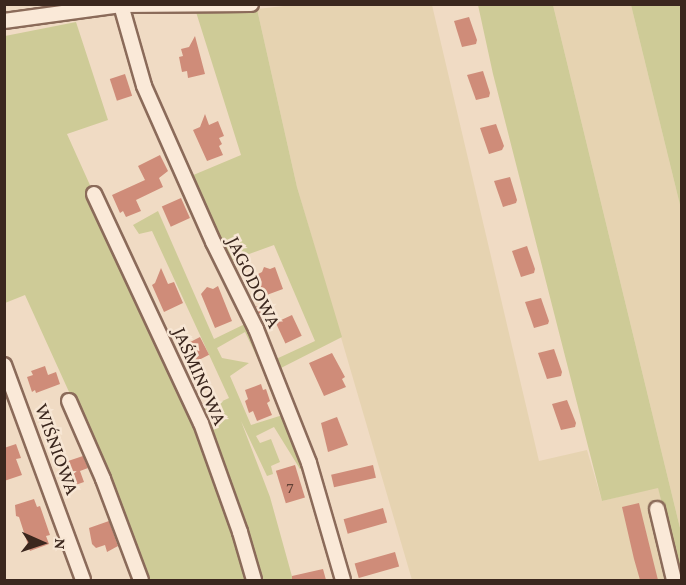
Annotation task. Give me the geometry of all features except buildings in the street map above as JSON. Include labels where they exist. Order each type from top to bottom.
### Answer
[{"type":"street","points":[[4,21],[121,5],[251,4]]},
{"type":"street","name":"JAGODOWA","points":[[121,5],[144,86],[213,242],[256,329],[309,463],[343,580]]},
{"type":"street","name":"JAŚMINOWA","points":[[94,194],[201,423],[240,532],[254,580]]},
{"type":"street","name":"WIŚNIOWA","points":[[4,365],[83,580]]},
{"type":"street","points":[[69,400],[104,479],[141,580]]},
{"type":"street","points":[[657,509],[674,580]]},
{"type":"shaded area","points":[[302,4],[432,5],[539,461],[587,450],[602,501],[658,487],[681,580],[412,580],[297,187],[257,9]]},
{"type":"shaded area","points":[[478,5],[553,5],[681,532],[681,580],[658,488],[602,501],[493,74]]},
{"type":"shaded area","points":[[553,5],[631,5],[681,209],[681,532]]},
{"type":"shaded area","points":[[631,5],[681,5],[681,209]]},
{"type":"shaded area","points":[[257,9],[297,187],[342,337],[277,370],[274,360],[315,341],[274,245],[230,261],[191,176],[241,155],[196,12]]},
{"type":"shaded area","points":[[76,22],[108,120],[67,134],[200,430],[250,580],[145,580],[104,469],[25,295],[5,303],[5,36]]},
{"type":"shaded area","points":[[158,211],[214,339],[249,322],[270,372],[265,374],[245,332],[217,348],[222,358],[249,363],[230,376],[251,425],[286,414],[307,468],[300,469],[274,427],[256,436],[260,443],[271,439],[280,462],[271,466],[273,474],[267,476],[241,421],[270,497],[293,580],[260,580],[206,423],[205,409],[229,398],[152,231],[139,234],[133,225]]}]
